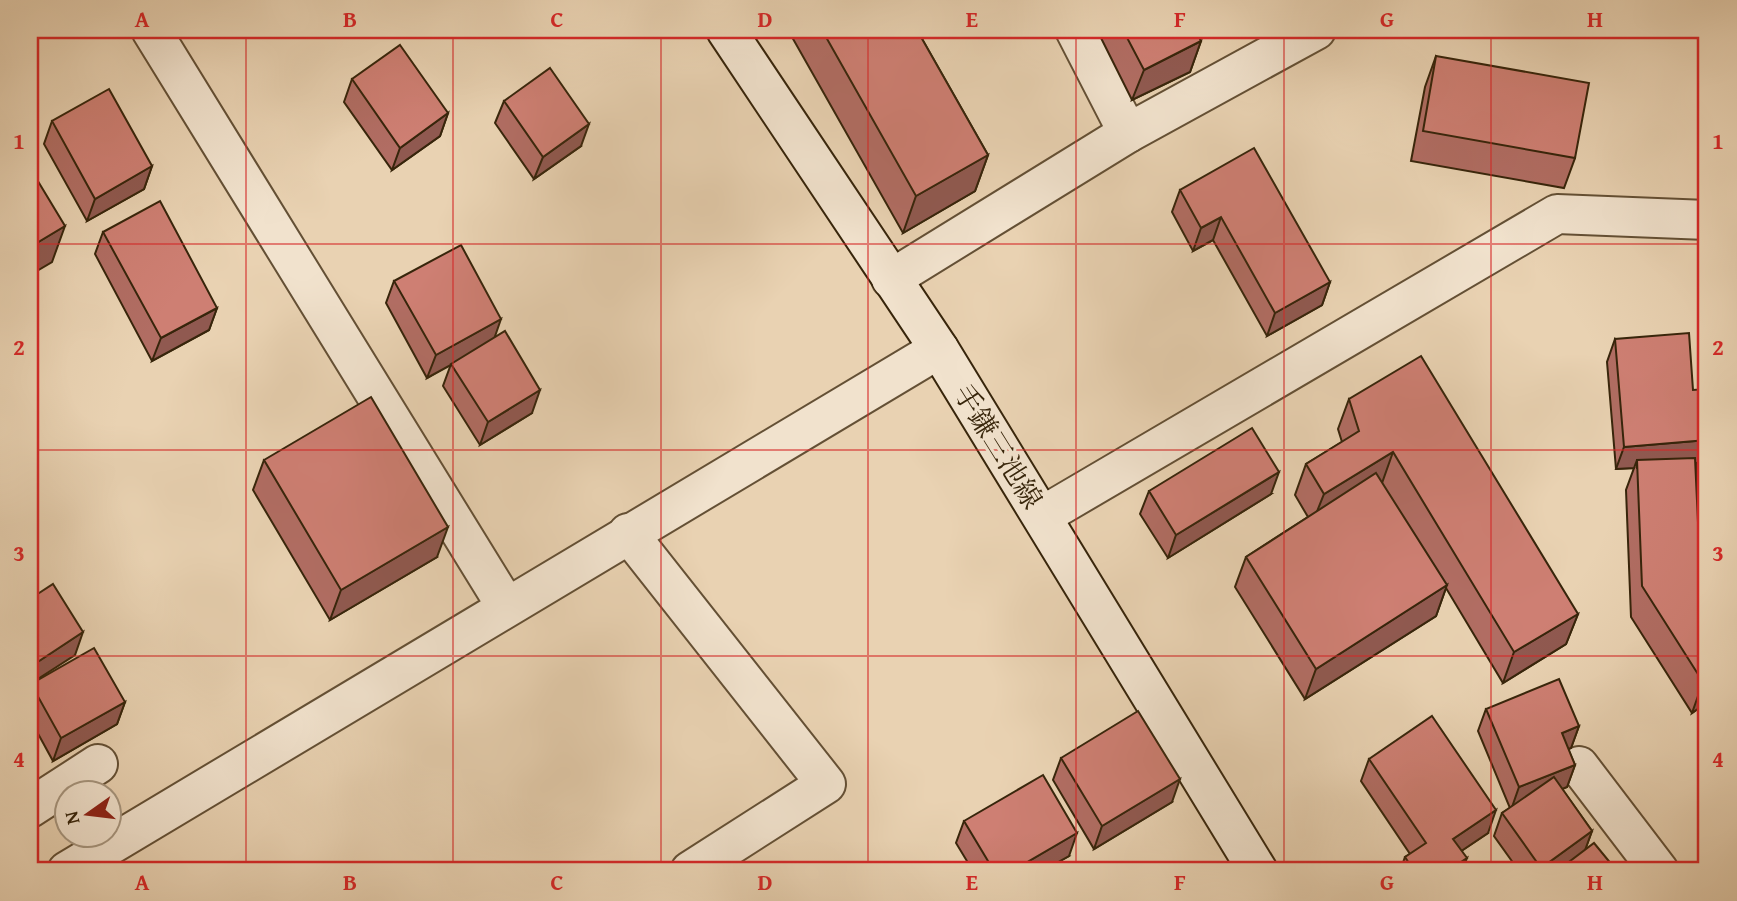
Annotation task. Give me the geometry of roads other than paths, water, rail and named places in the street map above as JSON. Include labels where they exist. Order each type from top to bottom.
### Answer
[{"type":"street","points":[[150,30],[506,606]]},
{"type":"street","name":"手鎌三池線","points":[[726,30],[939,349],[1258,871]]},
{"type":"street","points":[[1075,30],[1128,133]]},
{"type":"street","points":[[891,279],[1128,133],[1316,30]]},
{"type":"street","points":[[1042,516],[1557,214],[1707,220]]},
{"type":"street","points":[[66,871],[939,349]]},
{"type":"street","points":[[628,533],[826,784],[690,871]]},
{"type":"street","points":[[33,798],[98,764]]},
{"type":"street","points":[[1579,766],[1659,871]]}]
